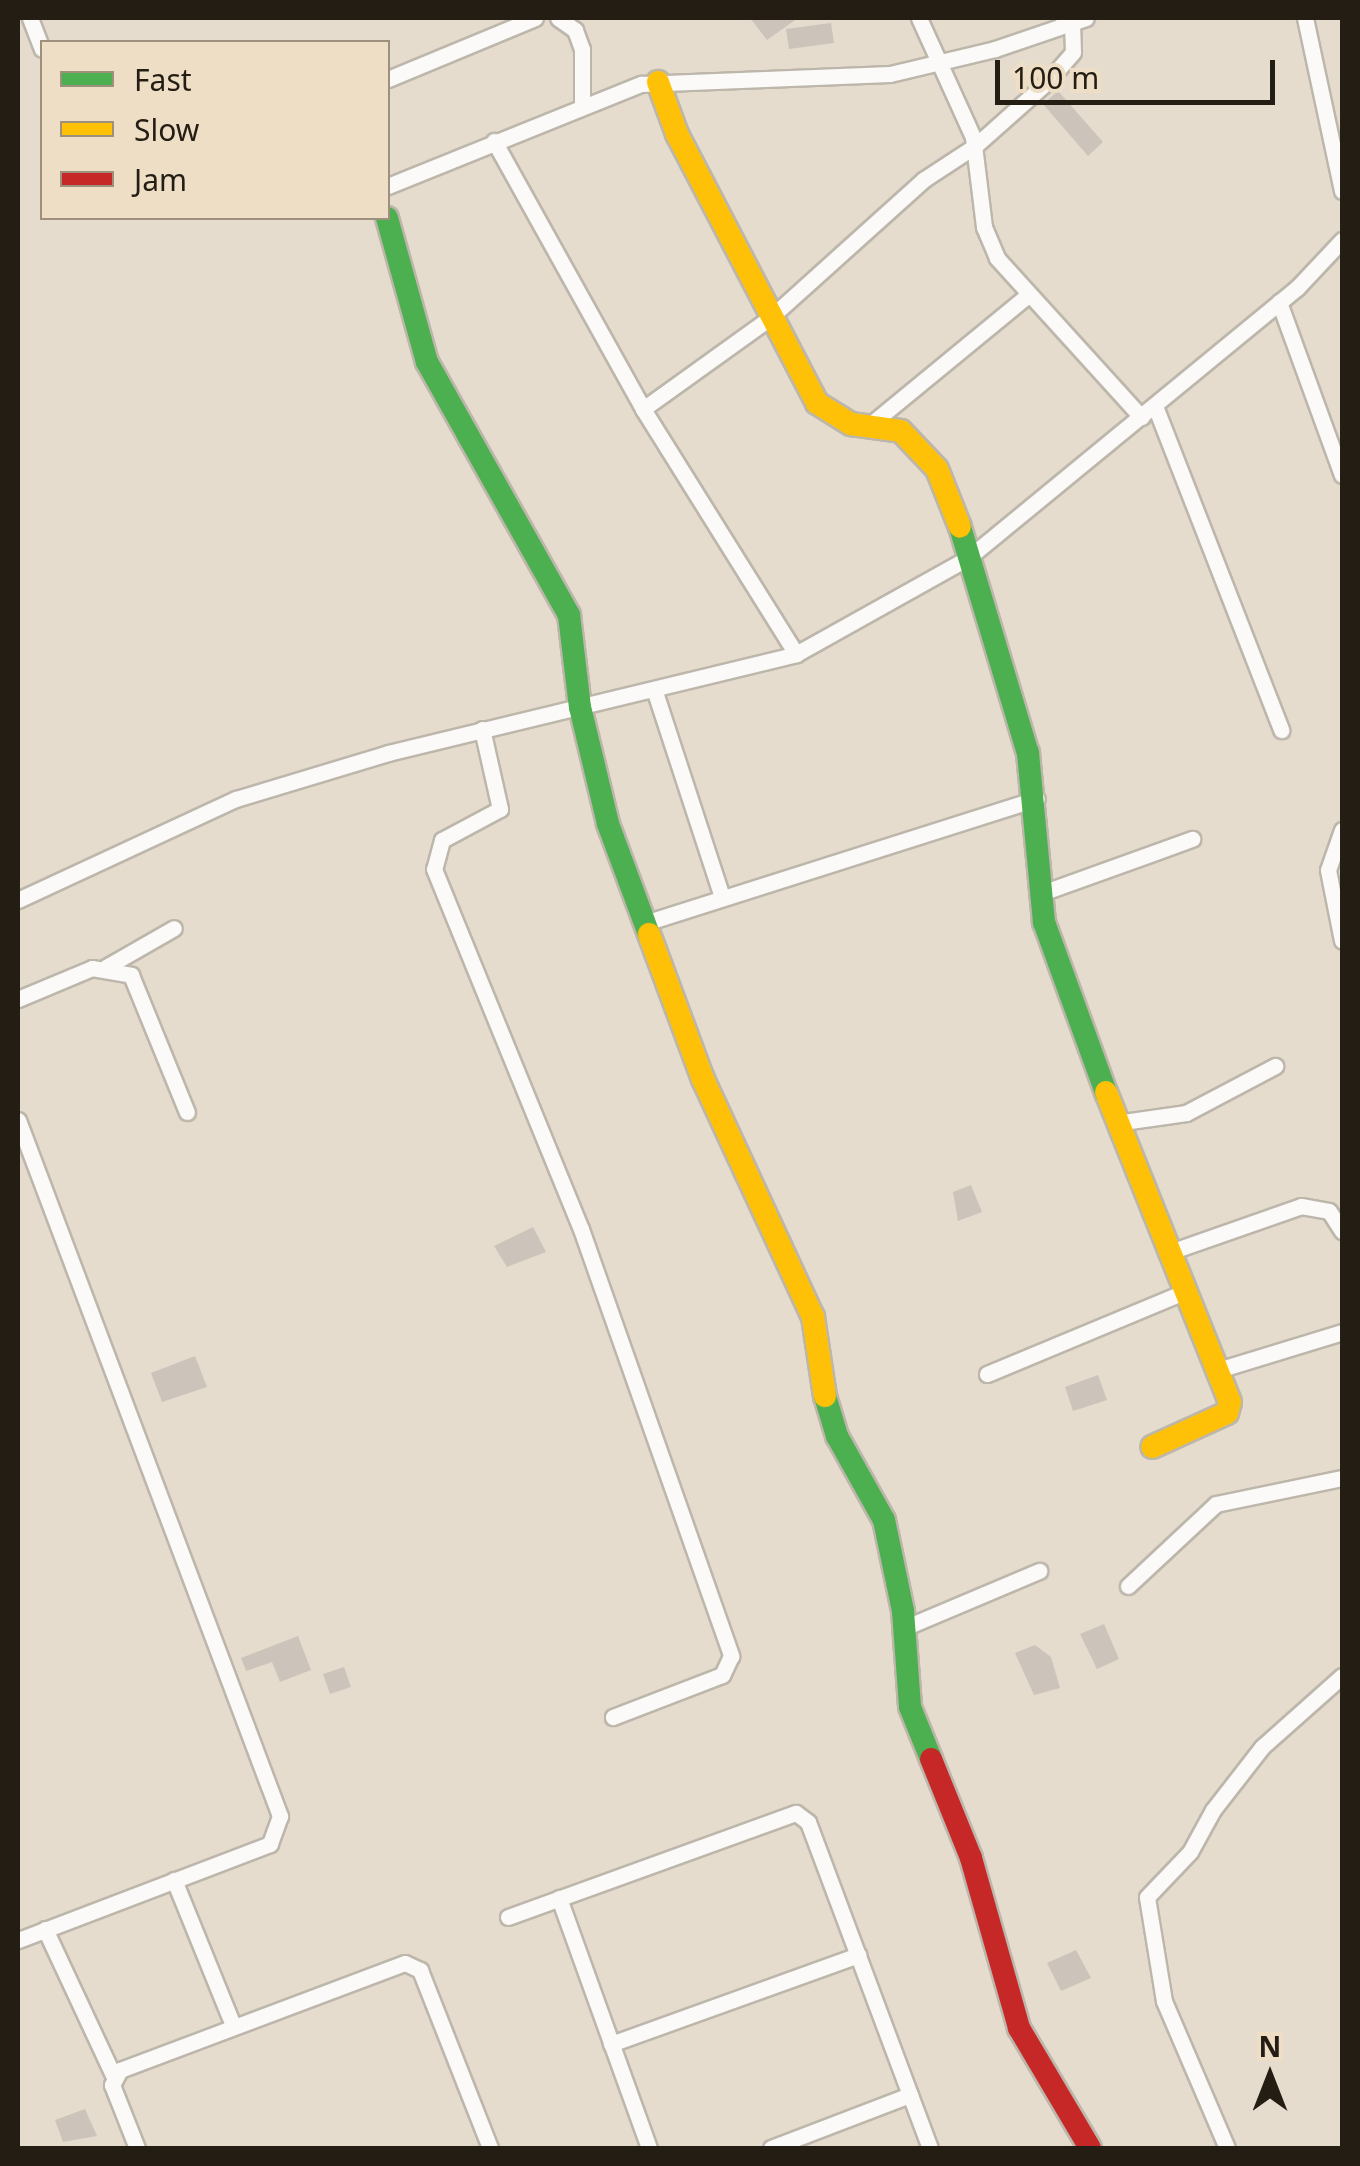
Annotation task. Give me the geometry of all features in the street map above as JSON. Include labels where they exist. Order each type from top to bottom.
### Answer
[{"type":"street","points":[[30,18],[40,44]]},
{"type":"street","points":[[390,78],[535,18]]},
{"type":"street","points":[[558,18],[575,30],[582,50],[582,104]]},
{"type":"street","points":[[919,18],[976,146],[984,228],[996,258],[1141,417]]},
{"type":"street","points":[[1305,18],[1342,192]]},
{"type":"street","points":[[390,185],[582,104],[658,82],[866,77],[938,58],[995,49],[1074,19],[1068,60],[976,146],[923,180],[770,317],[643,409]]},
{"type":"street","points":[[658,82],[677,134],[816,403],[851,424],[901,431],[937,469],[968,558],[1037,799],[1040,894],[1054,952],[1182,1292],[1230,1402],[1227,1413],[1152,1447]]},
{"type":"street","points":[[494,141],[643,409],[796,654]]},
{"type":"street","points":[[388,220],[426,362],[569,614],[580,707],[608,824],[703,1079],[813,1317],[826,1404],[884,1520],[904,1628],[910,1707],[970,1858],[1019,2028],[1090,2148]]},
{"type":"street","points":[[18,900],[236,799],[482,729],[655,692],[796,654],[968,558],[1280,302],[1342,240]]},
{"type":"street","points":[[871,424],[1028,295]]},
{"type":"street","points":[[1280,302],[1342,475]]},
{"type":"street","points":[[1155,406],[1281,730]]},
{"type":"street","points":[[655,692],[722,897]]},
{"type":"street","points":[[482,729],[500,808],[442,840],[434,869],[580,1229],[731,1656],[722,1675],[612,1717]]},
{"type":"street","points":[[645,923],[1037,799]]},
{"type":"street","points":[[1342,830],[1328,870],[1342,941]]},
{"type":"street","points":[[1040,894],[1192,840]]},
{"type":"street","points":[[18,998],[106,967],[174,928]]},
{"type":"street","points":[[106,967],[140,985],[187,1112]]},
{"type":"street","points":[[1116,1123],[1186,1113],[1275,1066]]},
{"type":"street","points":[[18,1120],[280,1816],[270,1844],[18,1940]]},
{"type":"street","points":[[1167,1253],[1301,1206],[1329,1211],[1342,1231]]},
{"type":"street","points":[[987,1374],[1182,1292]]},
{"type":"street","points":[[1218,1370],[1342,1332]]},
{"type":"street","points":[[1128,1586],[1216,1504],[1342,1478]]},
{"type":"street","points":[[904,1628],[1039,1571]]},
{"type":"street","points":[[1227,2148],[1164,2002],[1147,1898],[1190,1852],[1213,1810],[1262,1747],[1342,1676]]},
{"type":"street","points":[[508,1917],[796,1812],[808,1822],[930,2148]]},
{"type":"street","points":[[174,1880],[233,2025]]},
{"type":"street","points":[[558,1898],[650,2148]]},
{"type":"street","points":[[45,1928],[114,2077],[137,2148]]},
{"type":"street","points":[[611,2044],[858,1956]]},
{"type":"street","points":[[114,2077],[233,2025],[414,1964],[490,2148]]},
{"type":"street","points":[[770,2148],[910,2096]]},
{"type":"building","points":[[750,18],[798,18],[767,40]]},
{"type":"building","points":[[831,23],[834,43],[789,49],[786,29]]},
{"type":"building","points":[[1058,91],[1103,142],[1088,156],[1043,104]]},
{"type":"building","points":[[971,1185],[982,1212],[958,1221],[953,1192]]},
{"type":"building","points":[[533,1227],[546,1252],[507,1267],[494,1246]]},
{"type":"building","points":[[195,1356],[207,1387],[162,1402],[151,1373]]},
{"type":"building","points":[[1098,1375],[1107,1400],[1073,1411],[1065,1387]]},
{"type":"building","points":[[1104,1624],[1119,1659],[1097,1669],[1080,1634]]},
{"type":"building","points":[[298,1636],[311,1670],[280,1682],[272,1662],[246,1671],[241,1658]]},
{"type":"building","points":[[1035,1645],[1051,1657],[1060,1688],[1034,1695],[1015,1653]]},
{"type":"building","points":[[344,1667],[351,1687],[330,1694],[323,1674]]},
{"type":"building","points":[[1076,1950],[1091,1978],[1061,1991],[1047,1963]]},
{"type":"building","points":[[85,2109],[97,2136],[63,2142],[55,2120]]},
{"type":"traffic: fast","points":[[388,220],[427,362],[569,615],[580,707],[608,824],[649,934]]},
{"type":"traffic: fast","points":[[960,527],[1028,753],[1044,922],[1106,1092]]},
{"type":"traffic: fast","points":[[825,1396],[837,1436],[884,1520],[903,1611],[910,1707],[931,1759]]},
{"type":"traffic: slow","points":[[658,82],[677,134],[817,403],[851,424],[901,431],[937,469],[960,527]]},
{"type":"traffic: slow","points":[[649,934],[703,1079],[813,1317],[825,1396]]},
{"type":"traffic: slow","points":[[1106,1092],[1230,1402],[1227,1413],[1152,1447]]},
{"type":"traffic: jam","points":[[931,1759],[971,1858],[1019,2028],[1090,2148]]}]
